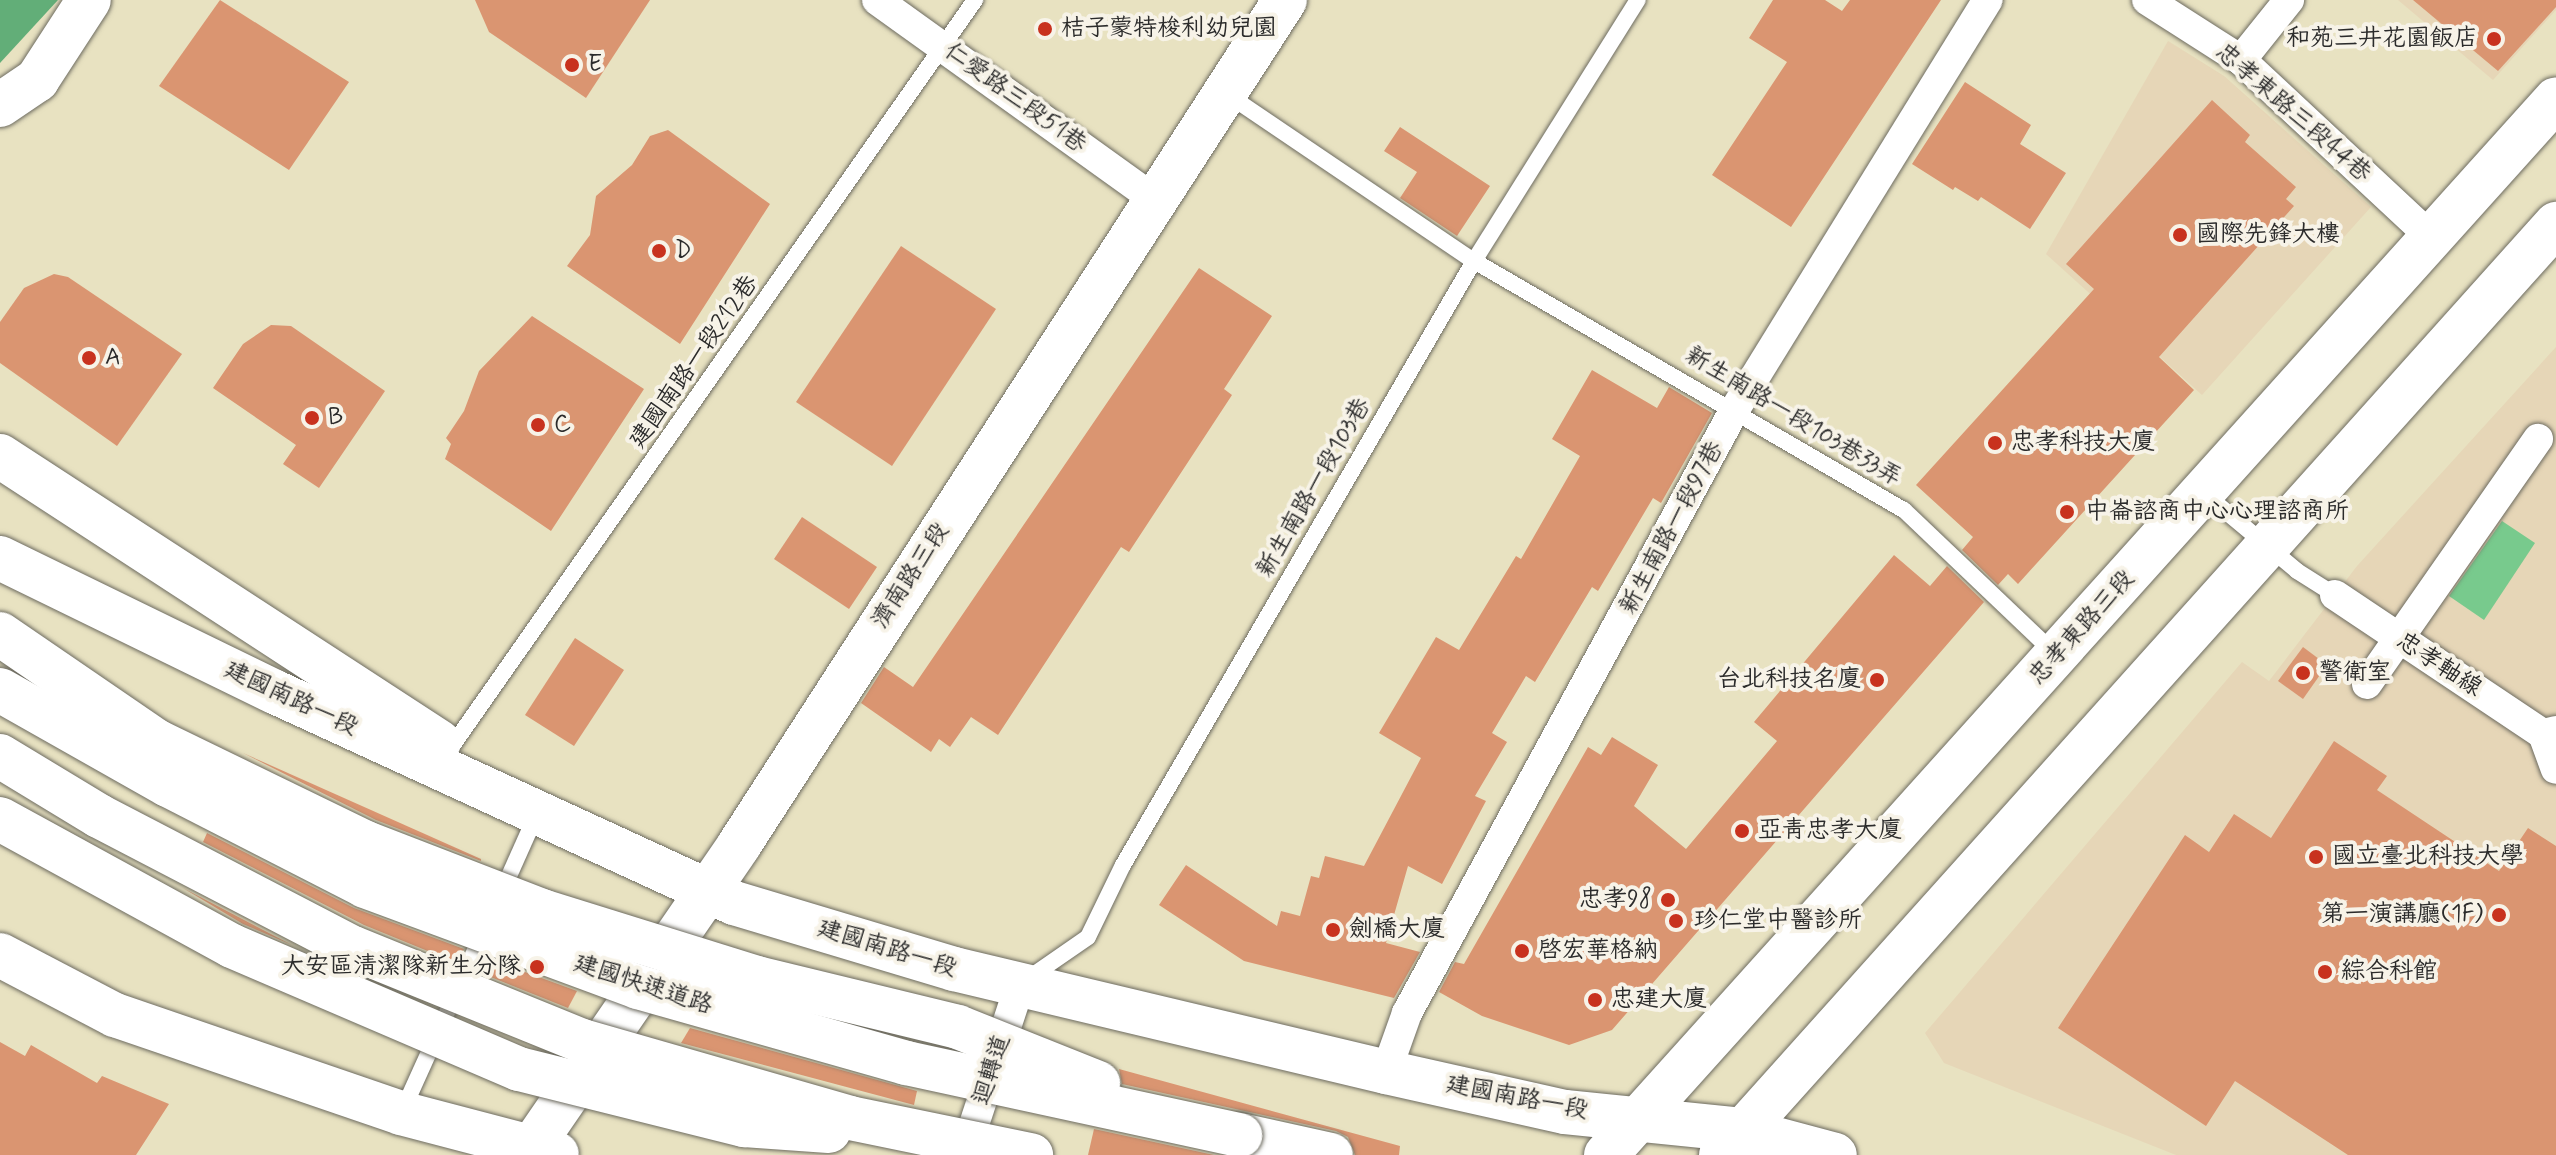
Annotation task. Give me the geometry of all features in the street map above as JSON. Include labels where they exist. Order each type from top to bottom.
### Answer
[{"type":"main road","points":[[0,139],[89,0]]},
{"type":"main road","name":"濟南路三段","points":[[538,1153],[1153,198],[1285,0]]},
{"type":"main road","points":[[0,105],[37,80]]},
{"type":"main road","name":"忠孝東路三段","points":[[1606,1155],[2556,99]]},
{"type":"main road","points":[[1732,1143],[2556,224]]},
{"type":"main road","points":[[0,456],[450,749],[499,793]]},
{"type":"main road","name":"建國南路一段","points":[[0,558],[275,692],[708,892],[1020,985],[1386,1072],[1565,1112],[1639,1116],[1732,1143],[1835,1155]]},
{"type":"main road","points":[[0,634],[158,742],[366,843],[542,911],[728,970],[958,1027],[1212,1128]]},
{"type":"main road","name":"建國快速道路","points":[[0,690],[168,785],[365,886],[638,987],[906,1063],[1331,1155]]},
{"type":"main road","points":[[0,756],[99,816],[353,948],[582,1041],[965,1148]]},
{"type":"main road","points":[[0,819],[232,946],[519,1069],[744,1125],[1031,1155]]},
{"type":"main road","points":[[0,955],[115,1015],[401,1113],[538,1153]]},
{"type":"street","name":"仁愛路三段51巷","points":[[877,0],[1153,198]]},
{"type":"street","name":"新生南路一段97巷","points":[[1386,1072],[1407,1013],[1735,409],[1988,0]]},
{"type":"street","name":"忠孝東路三段44巷","points":[[2147,0],[2241,60],[2431,237]]},
{"type":"street","points":[[2241,60],[2289,0]]},
{"type":"street","points":[[2367,684],[2538,439]]},
{"type":"street","name":"忠孝軸線","points":[[2335,595],[2398,638],[2550,732],[2556,769]]},
{"type":"street","name":"迴轉道","points":[[965,1148],[1020,985]]},
{"type":"lane","name":"建國南路一段212巷","points":[[450,749],[975,0]]},
{"type":"lane","name":"新生南路一段103巷","points":[[1020,985],[1088,937],[1123,865],[1474,261],[1638,0]]},
{"type":"lane","name":"新生南路一段103巷33弄","points":[[1224,92],[1474,261],[1735,409],[1904,510],[2057,656]]},
{"type":"lane","points":[[2204,493],[2266,545],[2335,595]]},
{"type":"lane","points":[[401,1113],[538,811]]},
{"type":"shaded area","name":"和苑三井花園飯店","points":[[2398,0],[2556,0],[2556,10],[2493,80]]},
{"type":"shaded area","points":[[2168,41],[2224,76],[2371,207],[2202,395],[2046,254]]},
{"type":"shaded area","name":"國立臺北科技大學","points":[[2556,347],[2556,1155],[2176,1155],[1944,1063],[1925,1033],[2242,662],[2269,681],[2357,566]]},
{"type":"green space","points":[[0,0],[58,0],[0,63]]},
{"type":"green space","points":[[2502,521],[2535,543],[2484,620],[2449,596]]},
{"type":"building","points":[[220,0],[349,82],[289,170],[159,86]]},
{"type":"building","name":"E","points":[[475,0],[650,0],[586,98],[489,32]]},
{"type":"building","points":[[1773,0],[1825,0],[1842,11],[1850,0],[1941,0],[1791,227],[1712,175],[1787,62],[1749,38]]},
{"type":"building","name":"和苑三井花園飯店","points":[[2413,0],[2556,0],[2556,7],[2498,71]]},
{"type":"building","points":[[1965,82],[2031,125],[2020,144],[2066,173],[2030,229],[1981,197],[1978,201],[1955,187],[1953,190],[1912,164]]},
{"type":"building","points":[[2212,100],[2250,135],[2245,142],[2296,187],[2286,199],[2294,206],[2159,357],[2194,390],[2018,584],[2008,574],[1998,585],[1962,550],[1973,537],[1916,485],[2094,289],[2066,264]]},
{"type":"building","points":[[1400,127],[1490,186],[1457,236],[1400,198],[1417,172],[1384,151]]},
{"type":"building","name":"D","points":[[668,130],[770,204],[680,344],[567,266],[590,235],[596,196],[632,165],[650,136]]},
{"type":"building","points":[[901,246],[996,309],[892,466],[796,402]]},
{"type":"building","points":[[1199,268],[1272,316],[1224,389],[1232,395],[1129,552],[1121,547],[998,735],[971,717],[950,747],[939,739],[931,752],[861,703],[884,667],[913,687]]},
{"type":"building","name":"A","points":[[54,274],[68,277],[182,354],[117,446],[0,363],[0,322],[24,288]]},
{"type":"building","name":"C","points":[[532,316],[644,389],[551,531],[445,459],[451,444],[446,438],[464,411],[479,371]]},
{"type":"building","name":"B","points":[[271,325],[291,326],[385,391],[319,488],[283,464],[296,445],[213,388],[243,344]]},
{"type":"building","points":[[1592,370],[1657,408],[1669,387],[1712,413],[1661,503],[1653,498],[1598,591],[1592,587],[1535,682],[1526,676],[1492,733],[1507,742],[1475,796],[1486,801],[1442,884],[1408,866],[1386,943],[1420,952],[1394,998],[1244,961],[1159,905],[1186,865],[1277,926],[1281,911],[1300,916],[1311,876],[1319,878],[1325,856],[1364,866],[1421,758],[1379,733],[1436,637],[1459,650],[1516,556],[1521,559],[1580,456],[1552,439]]},
{"type":"building","points":[[802,517],[877,567],[849,609],[774,559]]},
{"type":"building","points":[[1894,555],[1930,586],[1947,566],[1984,602],[1612,1030],[1569,1045],[1482,1016],[1439,992],[1455,962],[1464,964],[1588,747],[1601,755],[1612,737],[1658,765],[1634,806],[1686,849],[1777,741],[1754,722]]},
{"type":"building","points":[[575,638],[624,670],[574,746],[525,715]]},
{"type":"building","name":"警衛室","points":[[2303,647],[2327,665],[2303,699],[2278,681]]},
{"type":"building","name":"綜合科館","points":[[2334,741],[2387,776],[2377,790],[2499,871],[2528,828],[2556,846],[2556,1155],[2348,1155],[2235,1081],[2206,1126],[2058,1028],[2185,835],[2209,852],[2234,814],[2271,838]]},
{"type":"building","points":[[243,753],[481,859],[481,861],[376,820]]},
{"type":"building","points":[[207,833],[354,908],[464,949],[457,963],[364,925],[203,842]]},
{"type":"building","points":[[183,888],[292,945],[243,924]]},
{"type":"building","points":[[484,957],[577,991],[568,1008],[478,972]]},
{"type":"building","points":[[690,1028],[917,1091],[914,1105],[681,1043]]},
{"type":"building","points":[[0,1042],[25,1056],[31,1045],[97,1083],[102,1076],[169,1104],[136,1155],[0,1155]]},
{"type":"building","points":[[1119,1069],[1400,1146],[1399,1155],[1355,1155],[1348,1137],[1336,1131],[1122,1084]]},
{"type":"building","points":[[1094,1129],[1214,1155],[1088,1155]]},
{"type":"place","name":"桔子蒙特梭利幼兒園","points":[[1045,29]]},
{"type":"place","name":"和苑三井花園飯店","points":[[2494,39]]},
{"type":"place","name":"E","points":[[572,65]]},
{"type":"place","name":"國際先鋒大樓","points":[[2180,235]]},
{"type":"place","name":"D","points":[[659,251]]},
{"type":"place","name":"A","points":[[89,358]]},
{"type":"place","name":"B","points":[[312,418]]},
{"type":"place","name":"C","points":[[538,425]]},
{"type":"place","name":"忠孝科技大廈","points":[[1995,443]]},
{"type":"place","name":"中崙諮商中心心理諮商所","points":[[2067,512]]},
{"type":"place","name":"警衛室","points":[[2303,673]]},
{"type":"place","name":"台北科技名廈","points":[[1877,680]]},
{"type":"place","name":"亞青忠孝大廈","points":[[1742,831]]},
{"type":"place","name":"國立臺北科技大學","points":[[2316,857]]},
{"type":"place","name":"忠孝98","points":[[1668,900]]},
{"type":"place","name":"第一演講廳(1F)","points":[[2499,915]]},
{"type":"place","name":"珍仁堂中醫診所","points":[[1676,921]]},
{"type":"place","name":"劍橋大廈","points":[[1333,930]]},
{"type":"place","name":"啓宏華格納","points":[[1522,951]]},
{"type":"place","name":"大安區清潔隊新生分隊","points":[[537,967]]},
{"type":"place","name":"綜合科館","points":[[2325,972]]},
{"type":"place","name":"忠建大廈","points":[[1595,1000]]}]
